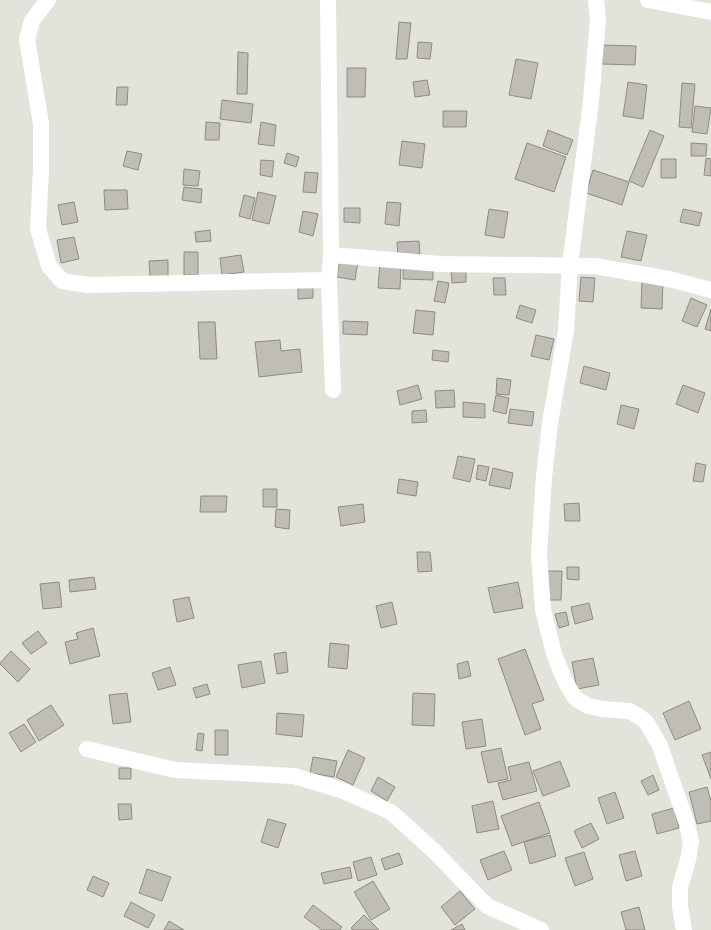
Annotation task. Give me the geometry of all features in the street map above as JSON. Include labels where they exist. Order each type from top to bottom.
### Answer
[{"type":"street","points":[[48,0],[32,21],[27,39],[40,124],[41,169],[38,229],[49,266],[62,282],[88,285],[329,280]]},
{"type":"street","points":[[328,0],[329,280],[333,390]]},
{"type":"street","points":[[596,0],[598,20],[591,101],[570,265],[566,330],[550,423],[544,476],[539,554],[543,610],[554,654],[565,681],[575,698],[588,706],[602,709],[629,711],[640,717],[647,723],[660,746],[687,824],[691,842],[688,860],[680,887],[680,906],[684,930]]},
{"type":"street","points":[[648,0],[711,12]]},
{"type":"street","points":[[330,255],[441,264],[595,266],[669,279],[711,290]]},
{"type":"street","points":[[87,749],[175,770],[294,776],[340,790],[391,812],[435,852],[487,906],[541,930]]},
{"type":"building","points":[[399,22],[411,23],[407,59],[396,59]]},
{"type":"building","points":[[418,42],[432,43],[430,59],[417,58]]},
{"type":"building","points":[[603,45],[636,46],[635,65],[602,64]]},
{"type":"building","points":[[238,52],[248,53],[247,94],[237,94]]},
{"type":"building","points":[[516,59],[538,63],[531,99],[509,95]]},
{"type":"building","points":[[347,68],[366,68],[365,97],[347,97]]},
{"type":"building","points":[[427,80],[430,95],[415,97],[413,82]]},
{"type":"building","points":[[628,82],[647,85],[643,119],[623,116]]},
{"type":"building","points":[[682,83],[695,84],[691,128],[679,127]]},
{"type":"building","points":[[117,87],[128,87],[127,105],[116,105]]},
{"type":"building","points":[[222,100],[253,104],[251,123],[220,119]]},
{"type":"building","points":[[695,106],[711,108],[707,134],[692,132]]},
{"type":"building","points":[[443,111],[467,111],[466,127],[443,127]]},
{"type":"building","points":[[206,122],[220,123],[219,140],[205,140]]},
{"type":"building","points":[[261,122],[276,125],[274,146],[258,144]]},
{"type":"building","points":[[548,130],[573,140],[567,155],[543,146]]},
{"type":"building","points":[[650,130],[664,136],[643,187],[629,181]]},
{"type":"building","points":[[402,141],[425,144],[422,168],[399,165]]},
{"type":"building","points":[[527,143],[566,157],[554,192],[515,179]]},
{"type":"building","points":[[691,143],[707,144],[706,156],[691,156]]},
{"type":"building","points":[[127,151],[142,154],[138,170],[123,166]]},
{"type":"building","points":[[287,153],[299,157],[296,167],[284,163]]},
{"type":"building","points":[[706,158],[711,159],[711,176],[704,175]]},
{"type":"building","points":[[661,159],[676,159],[676,178],[661,178]]},
{"type":"building","points":[[261,160],[274,161],[272,177],[260,175]]},
{"type":"building","points":[[184,169],[200,171],[198,186],[183,185]]},
{"type":"building","points":[[593,170],[629,182],[622,205],[586,193]]},
{"type":"building","points":[[305,172],[318,173],[316,193],[303,192]]},
{"type":"building","points":[[184,187],[202,189],[201,203],[182,200]]},
{"type":"building","points":[[104,190],[127,190],[128,209],[105,210]]},
{"type":"building","points":[[258,192],[276,196],[269,224],[252,220]]},
{"type":"building","points":[[244,195],[255,198],[250,219],[239,216]]},
{"type":"building","points":[[74,202],[78,222],[62,225],[58,205]]},
{"type":"building","points":[[387,202],[401,203],[399,226],[385,224]]},
{"type":"building","points":[[344,208],[360,208],[360,223],[344,222]]},
{"type":"building","points":[[489,209],[508,212],[504,238],[485,235]]},
{"type":"building","points":[[683,209],[702,213],[699,226],[680,222]]},
{"type":"building","points":[[303,211],[318,214],[313,236],[299,232]]},
{"type":"building","points":[[210,230],[211,241],[196,242],[195,232]]},
{"type":"building","points":[[627,231],[647,235],[641,261],[621,257]]},
{"type":"building","points":[[74,237],[79,259],[61,263],[57,240]]},
{"type":"building","points":[[419,241],[420,254],[398,256],[397,242]]},
{"type":"building","points":[[184,252],[198,252],[198,275],[184,275]]},
{"type":"building","points":[[241,255],[244,272],[222,275],[220,258]]},
{"type":"building","points":[[340,258],[358,261],[355,280],[337,277]]},
{"type":"building","points":[[168,260],[168,277],[150,277],[149,261]]},
{"type":"building","points":[[380,262],[401,263],[400,289],[378,288]]},
{"type":"building","points":[[403,268],[433,268],[433,280],[403,279]]},
{"type":"building","points":[[466,270],[466,282],[452,283],[451,271]]},
{"type":"building","points":[[581,277],[595,278],[593,302],[579,301]]},
{"type":"building","points":[[493,278],[505,278],[506,295],[494,295]]},
{"type":"building","points":[[642,280],[663,281],[662,309],[641,308]]},
{"type":"building","points":[[438,281],[449,283],[445,303],[434,301]]},
{"type":"building","points":[[313,287],[313,298],[298,299],[298,288]]},
{"type":"building","points":[[691,298],[707,305],[697,327],[682,321]]},
{"type":"building","points":[[520,305],[536,310],[532,323],[516,318]]},
{"type":"building","points":[[711,309],[711,331],[705,329]]},
{"type":"building","points":[[416,310],[435,312],[433,335],[413,333]]},
{"type":"building","points":[[343,321],[368,322],[367,335],[343,334]]},
{"type":"building","points":[[198,322],[215,322],[217,359],[200,359]]},
{"type":"building","points":[[536,335],[554,339],[549,360],[531,356]]},
{"type":"building","points":[[280,340],[281,351],[300,349],[302,372],[259,377],[255,342]]},
{"type":"building","points":[[433,350],[449,352],[448,362],[432,360]]},
{"type":"building","points":[[584,366],[610,373],[606,390],[580,383]]},
{"type":"building","points":[[497,378],[511,380],[509,395],[496,394]]},
{"type":"building","points":[[418,385],[422,399],[400,405],[397,391]]},
{"type":"building","points":[[683,385],[705,393],[698,413],[676,404]]},
{"type":"building","points":[[454,390],[455,407],[436,408],[435,391]]},
{"type":"building","points":[[496,395],[509,398],[506,414],[493,411]]},
{"type":"building","points":[[463,402],[485,404],[485,418],[463,417]]},
{"type":"building","points":[[621,405],[639,409],[634,429],[617,424]]},
{"type":"building","points":[[510,409],[534,412],[532,426],[508,423]]},
{"type":"building","points":[[426,410],[427,422],[412,423],[412,411]]},
{"type":"building","points":[[458,456],[475,459],[470,482],[453,478]]},
{"type":"building","points":[[696,463],[706,465],[703,482],[693,481]]},
{"type":"building","points":[[478,465],[489,467],[486,481],[476,479]]},
{"type":"building","points":[[493,468],[513,473],[510,489],[489,485]]},
{"type":"building","points":[[399,479],[418,482],[416,496],[397,493]]},
{"type":"building","points":[[263,489],[277,489],[277,507],[263,507]]},
{"type":"building","points":[[201,496],[227,496],[226,512],[200,512]]},
{"type":"building","points":[[579,503],[580,521],[565,521],[564,504]]},
{"type":"building","points":[[363,504],[365,522],[341,526],[338,507]]},
{"type":"building","points":[[276,509],[290,510],[289,529],[275,527]]},
{"type":"building","points":[[417,552],[430,552],[432,571],[418,572]]},
{"type":"building","points":[[567,567],[579,567],[579,580],[567,579]]},
{"type":"building","points":[[545,571],[562,571],[561,600],[544,600]]},
{"type":"building","points":[[94,577],[96,589],[70,592],[69,580]]},
{"type":"building","points":[[59,582],[62,607],[43,609],[40,584]]},
{"type":"building","points":[[518,582],[523,608],[494,613],[488,588]]},
{"type":"building","points":[[189,597],[194,618],[177,622],[173,600]]},
{"type":"building","points":[[392,602],[397,624],[381,628],[376,606]]},
{"type":"building","points":[[589,603],[593,619],[575,624],[571,607]]},
{"type":"building","points":[[566,612],[569,625],[559,628],[555,614]]},
{"type":"building","points":[[93,628],[100,656],[70,664],[65,642],[78,639],[76,633]]},
{"type":"building","points":[[38,631],[47,643],[31,654],[22,643]]},
{"type":"building","points":[[330,643],[349,645],[347,669],[328,667]]},
{"type":"building","points":[[525,649],[544,700],[532,704],[541,729],[525,735],[498,659]]},
{"type":"building","points":[[11,651],[30,669],[18,682],[0,664]]},
{"type":"building","points":[[286,652],[288,672],[277,674],[274,654]]},
{"type":"building","points":[[593,658],[599,685],[577,689],[572,662]]},
{"type":"building","points":[[261,661],[265,683],[242,688],[238,665]]},
{"type":"building","points":[[468,661],[471,676],[459,679],[457,664]]},
{"type":"building","points":[[170,667],[176,685],[158,690],[152,673]]},
{"type":"building","points":[[207,684],[210,694],[196,698],[193,688]]},
{"type":"building","points":[[127,693],[131,722],[113,724],[109,695]]},
{"type":"building","points":[[413,693],[435,694],[434,726],[412,725]]},
{"type":"building","points":[[689,701],[701,729],[675,740],[663,713]]},
{"type":"building","points":[[51,705],[64,725],[39,741],[27,720]]},
{"type":"building","points":[[277,713],[304,715],[302,737],[276,734]]},
{"type":"building","points":[[482,719],[486,746],[466,749],[462,722]]},
{"type":"building","points":[[24,724],[36,742],[21,752],[9,733]]},
{"type":"building","points":[[215,730],[228,730],[228,755],[215,755]]},
{"type":"building","points":[[198,733],[204,734],[202,751],[196,750]]},
{"type":"building","points":[[501,748],[508,779],[488,783],[481,752]]},
{"type":"building","points":[[348,750],[365,758],[353,785],[336,777]]},
{"type":"building","points":[[711,752],[711,779],[702,755]]},
{"type":"building","points":[[313,757],[337,761],[334,777],[310,773]]},
{"type":"building","points":[[560,761],[570,786],[543,796],[533,771]]},
{"type":"building","points":[[529,762],[537,791],[503,800],[498,783],[511,780],[508,767]]},
{"type":"building","points":[[119,768],[131,768],[131,779],[119,779]]},
{"type":"building","points":[[653,775],[659,790],[648,795],[641,781]]},
{"type":"building","points":[[378,777],[395,787],[387,801],[371,791]]},
{"type":"building","points":[[707,787],[711,801],[711,821],[697,824],[689,792]]},
{"type":"building","points":[[615,792],[624,818],[607,824],[598,798]]},
{"type":"building","points":[[493,801],[499,829],[477,833],[472,806]]},
{"type":"building","points":[[539,802],[550,833],[512,846],[501,816]]},
{"type":"building","points":[[118,804],[131,804],[132,819],[119,820]]},
{"type":"building","points":[[674,808],[679,828],[657,834],[652,814]]},
{"type":"building","points":[[268,819],[286,824],[278,848],[261,842]]},
{"type":"building","points":[[591,823],[599,839],[582,848],[574,831]]},
{"type":"building","points":[[550,835],[556,856],[530,864],[524,842]]},
{"type":"building","points":[[504,851],[512,870],[488,880],[480,860]]},
{"type":"building","points":[[635,851],[642,876],[626,881],[619,855]]},
{"type":"building","points":[[584,852],[593,879],[575,886],[565,858]]},
{"type":"building","points":[[399,853],[403,864],[385,870],[381,859]]},
{"type":"building","points":[[371,857],[377,875],[358,881],[353,862]]},
{"type":"building","points":[[350,867],[352,878],[324,884],[321,873]]},
{"type":"building","points":[[147,869],[171,877],[162,901],[139,893]]},
{"type":"building","points":[[93,876],[109,883],[103,897],[87,890]]},
{"type":"building","points":[[373,881],[390,909],[371,920],[354,892]]},
{"type":"building","points":[[460,891],[475,909],[455,925],[441,907]]},
{"type":"building","points":[[131,902],[155,915],[148,928],[124,916]]},
{"type":"building","points":[[313,905],[342,927],[340,930],[322,930],[304,917]]},
{"type":"building","points":[[639,907],[645,930],[626,930],[621,912]]},
{"type":"building","points":[[364,915],[379,930],[353,930],[351,928]]},
{"type":"building","points":[[169,921],[184,930],[164,930]]},
{"type":"building","points":[[462,924],[465,930],[451,930]]}]
